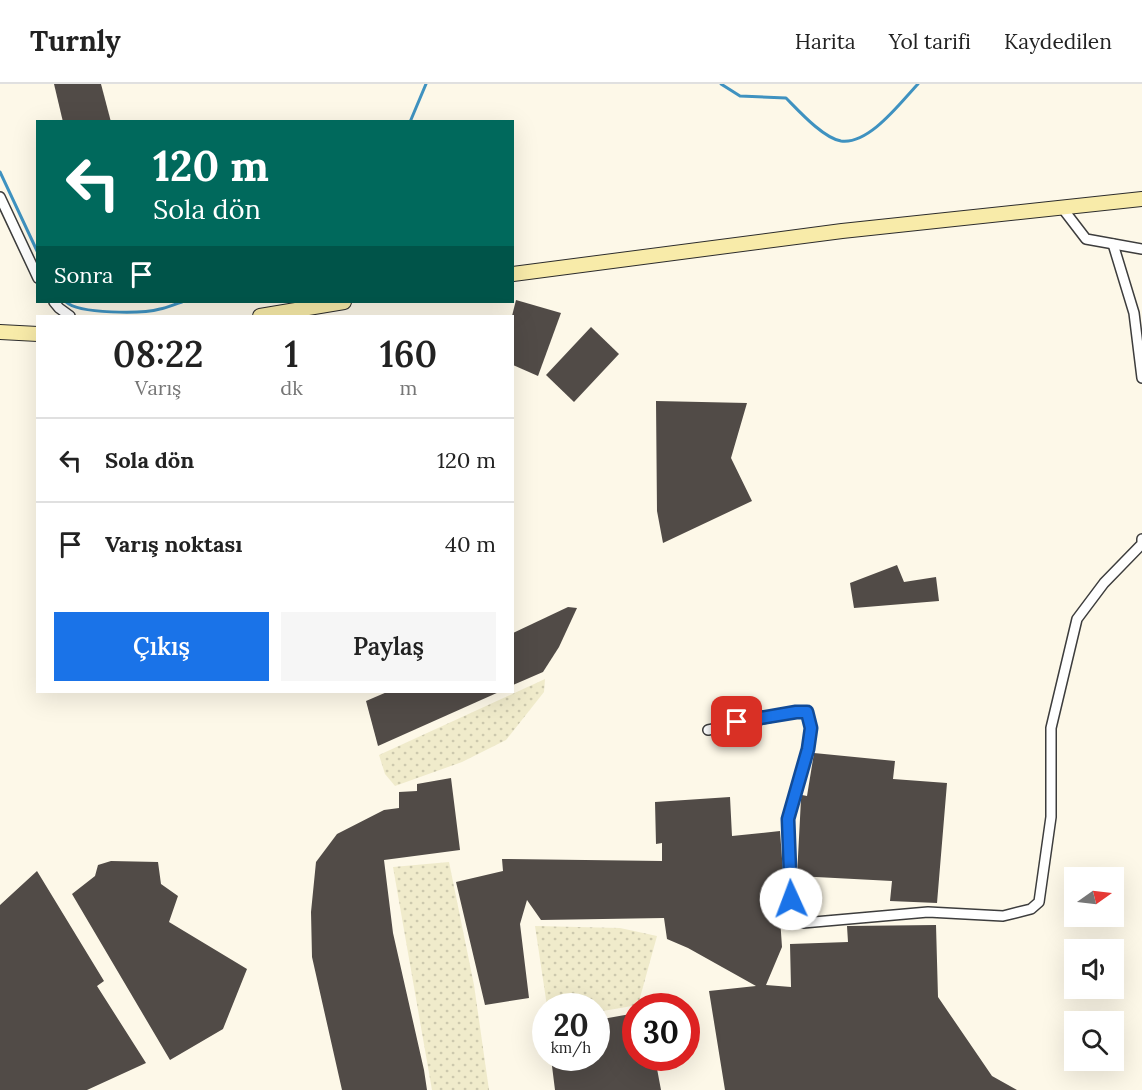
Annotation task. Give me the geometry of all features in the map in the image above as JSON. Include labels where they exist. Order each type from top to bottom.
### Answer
[{"type":"main road","points":[[514,274],[842,231],[1142,199]]},
{"type":"main road","points":[[266,315],[338,303]]},
{"type":"main road","points":[[0,332],[36,334]]},
{"type":"street","points":[[0,196],[36,274]]},
{"type":"street","points":[[1063,208],[1086,239],[1142,249]]},
{"type":"street","points":[[1113,243],[1134,313],[1142,378]]},
{"type":"street","points":[[55,303],[69,315]]},
{"type":"street","points":[[708,730],[772,716],[807,712],[811,728],[808,749],[788,819],[792,915],[804,923],[928,912],[1003,916],[1031,909],[1039,902],[1051,817],[1051,728],[1077,619],[1104,583],[1142,544],[1142,539]]},
{"type":"shaded area","points":[[545,679],[544,692],[506,740],[462,762],[395,786],[385,774],[379,755]]},
{"type":"shaded area","points":[[449,862],[474,985],[489,1090],[432,1090],[393,867]]},
{"type":"shaded area","points":[[535,926],[620,928],[657,936],[641,993],[622,993],[622,1008],[610,1010],[610,993],[545,993]]},
{"type":"building","points":[[54,84],[101,84],[110,120],[63,120]]},
{"type":"building","points":[[516,300],[561,313],[538,376],[514,365],[512,315]]},
{"type":"building","points":[[591,327],[619,354],[574,402],[546,375]]},
{"type":"building","points":[[656,401],[747,403],[731,458],[752,501],[663,543],[657,511]]},
{"type":"building","points":[[897,565],[904,582],[936,577],[939,601],[854,608],[850,583]]},
{"type":"building","points":[[568,607],[577,608],[559,647],[543,672],[514,685],[514,633]]},
{"type":"building","points":[[385,693],[497,693],[378,746],[366,701]]},
{"type":"building","points":[[814,753],[895,761],[893,779],[947,783],[937,903],[890,901],[892,881],[797,876],[801,799],[802,795],[807,796]]},
{"type":"building","points":[[451,778],[460,850],[384,860],[393,933],[427,1090],[342,1090],[312,957],[311,912],[316,862],[337,834],[384,810],[399,808],[399,792],[417,791],[417,784]]},
{"type":"building","points":[[730,797],[732,836],[780,831],[783,872],[777,874],[782,947],[766,985],[791,987],[790,944],[848,942],[847,926],[936,925],[938,997],[992,1076],[1017,1090],[725,1090],[709,991],[756,986],[688,948],[667,939],[664,918],[541,920],[527,900],[520,924],[529,998],[485,1005],[456,882],[503,871],[502,859],[662,861],[662,843],[656,844],[655,802]]},
{"type":"building","points":[[111,861],[158,862],[161,884],[178,896],[169,922],[247,969],[223,1029],[170,1060],[72,894],[95,876],[98,865]]},
{"type":"building","points":[[37,871],[104,981],[97,986],[146,1063],[87,1090],[0,1090],[0,905]]},
{"type":"building","points":[[622,1016],[622,1071],[657,1071],[661,1090],[555,1090],[553,1071],[610,1071],[610,1018]]},
{"type":"waterway","points":[[411,120],[426,84]]},
{"type":"waterway","points":[[721,84],[740,96],[786,98],[826,135],[841,141],[852,140],[873,130],[918,84]]},
{"type":"waterway","points":[[0,172],[36,249]]},
{"type":"waterway","points":[[68,303],[84,309],[126,312],[151,311],[179,303]]},
{"type":"route","points":[[737,722],[807,712],[811,728],[808,749],[788,819],[791,899]]}]
